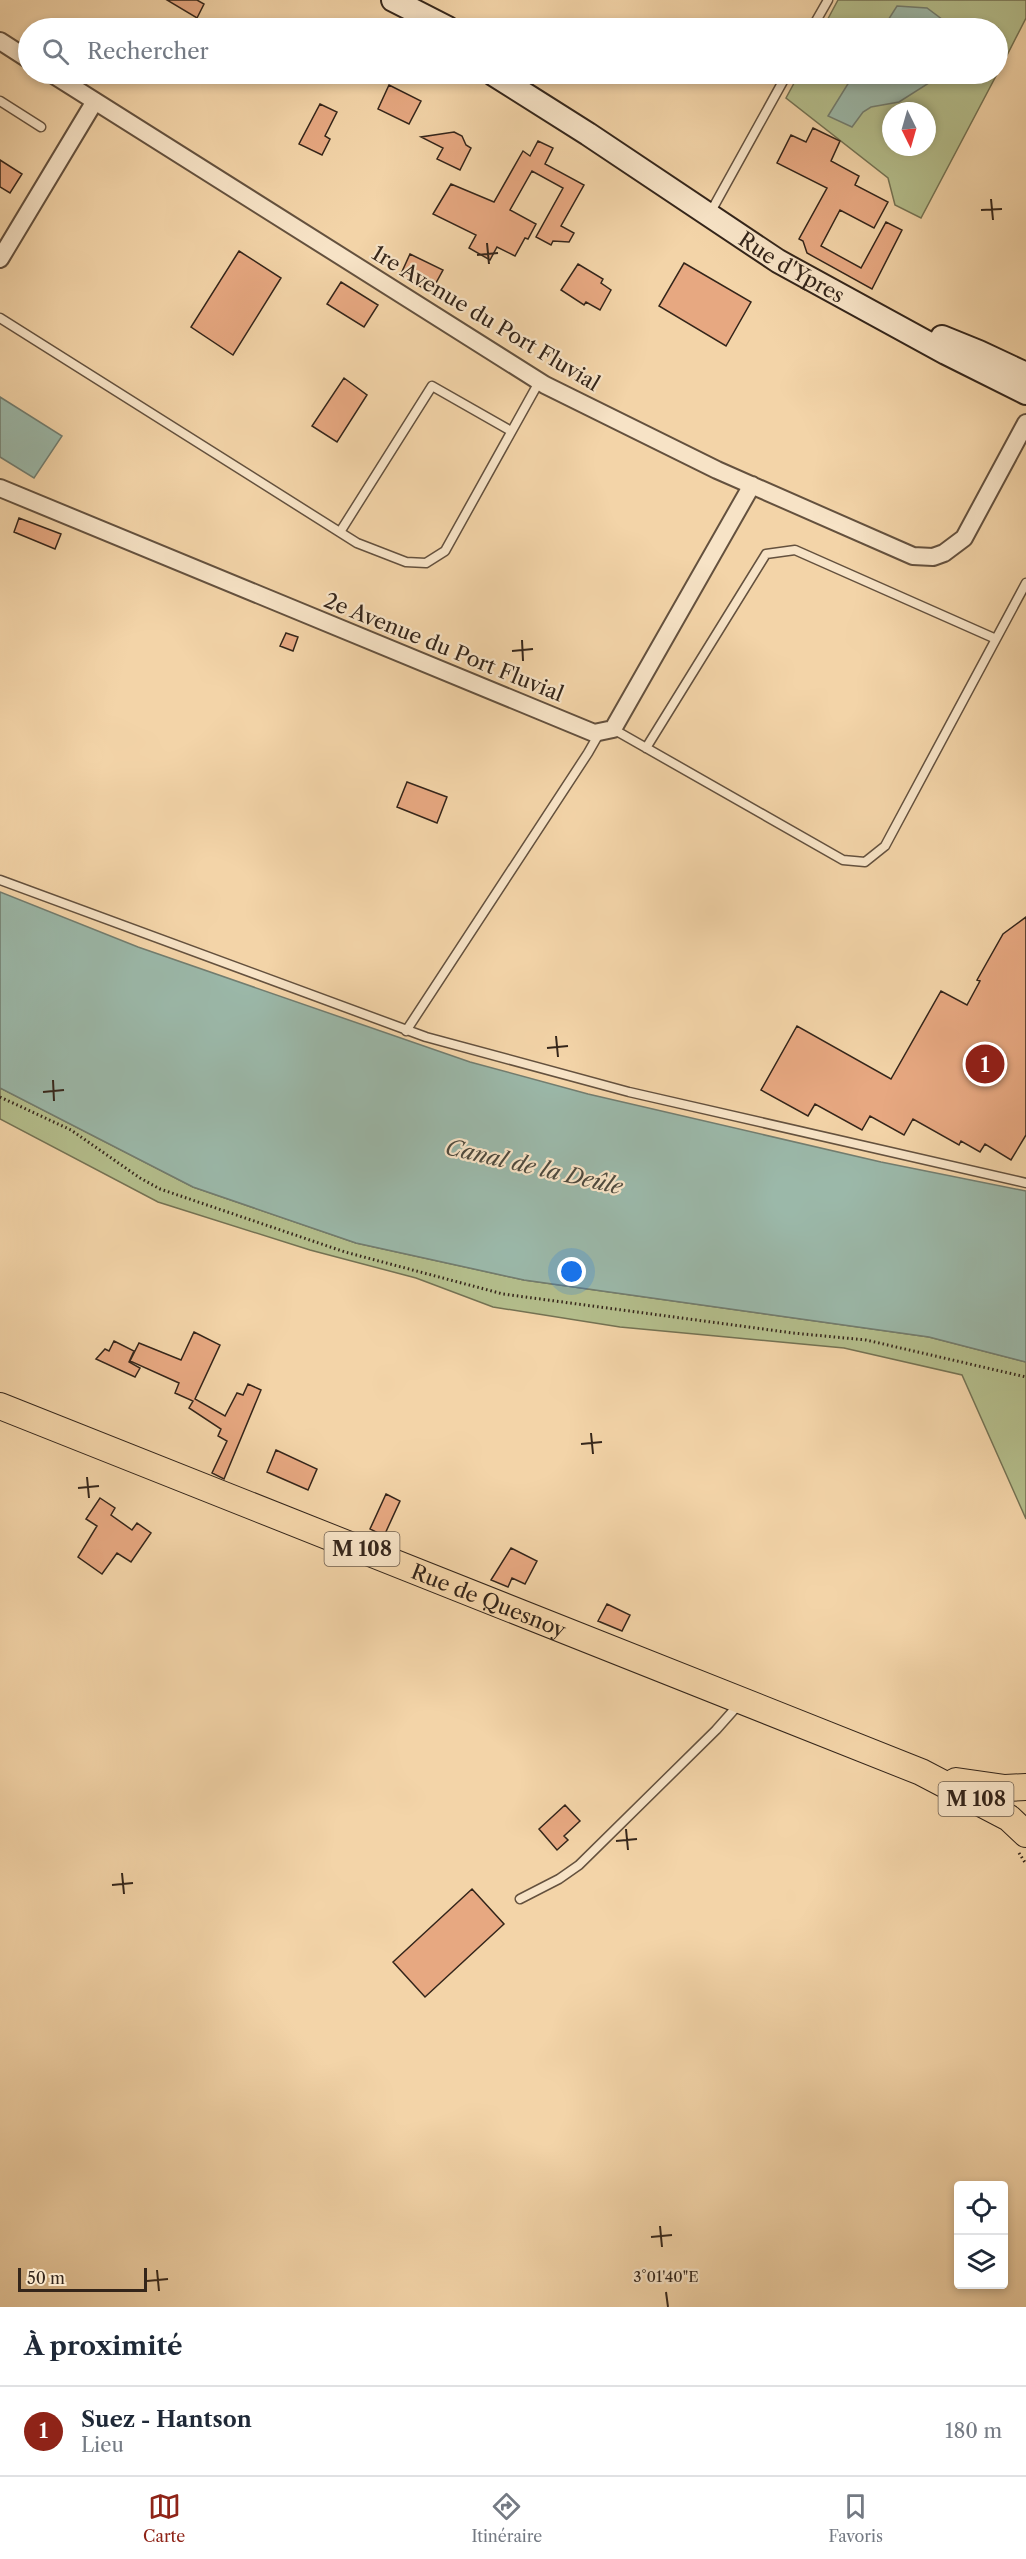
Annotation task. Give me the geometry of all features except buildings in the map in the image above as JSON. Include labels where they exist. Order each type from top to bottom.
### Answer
[{"type":"main road","points":[[393,0],[416,18]]},
{"type":"main road","points":[[393,0],[428,18]]},
{"type":"main road","name":"Rue d'Ypres","points":[[509,84],[778,261],[876,313],[946,354],[1026,393]]},
{"type":"main road","name":"Rue d'Ypres","points":[[531,84],[588,134]]},
{"type":"main road","name":"Rue d'Ypres","points":[[876,313],[973,349],[1026,374]]},
{"type":"main road","name":"Rue de Quesnoy","points":[[0,1406],[921,1772]]},
{"type":"main road","name":"M 108","points":[[921,1772],[972,1784],[1005,1788],[1026,1787]]},
{"type":"main road","name":"M 108","points":[[921,1772],[1009,1818],[1026,1834]]},
{"type":"main road","points":[[1026,1819],[1026,1828]]},
{"type":"street","points":[[0,41],[18,53]]},
{"type":"street","name":"1re Avenue du Port Fluvial","points":[[67,84],[539,382],[636,432],[913,556],[933,557],[944,553],[964,538],[1026,423]]},
{"type":"street","points":[[0,259],[95,101]]},
{"type":"street","points":[[606,730],[752,485]]},
{"type":"street","name":"2e Avenue du Port Fluvial","points":[[0,488],[594,733],[606,730]]},
{"type":"lane","points":[[818,18],[828,0]]},
{"type":"lane","points":[[709,215],[781,84]]},
{"type":"lane","points":[[0,101],[41,127]]},
{"type":"lane","points":[[0,318],[357,543],[406,562],[426,563],[445,551],[539,382]]},
{"type":"lane","points":[[340,532],[432,386],[511,431]]},
{"type":"lane","points":[[646,748],[766,554],[795,550],[996,639]]},
{"type":"lane","points":[[406,1031],[588,753],[606,730],[646,748],[843,861],[865,862],[885,846],[1026,583]]},
{"type":"lane","points":[[0,880],[406,1031],[594,1084],[1026,1183]]},
{"type":"lane","points":[[520,1899],[559,1879],[579,1865],[716,1730],[742,1701]]},
{"type":"path","points":[[0,1096],[71,1130],[140,1178],[160,1189],[345,1252],[526,1299],[866,1340],[1026,1377]]},
{"type":"green space","points":[[838,0],[1026,0],[1026,18],[1008,53],[1008,18],[828,18]]},
{"type":"green space","points":[[794,84],[992,84],[921,218],[895,205],[888,178],[786,98]]},
{"type":"green space","points":[[0,1088],[193,1187],[356,1243],[524,1280],[929,1337],[1026,1362],[1026,1519],[962,1375],[844,1348],[620,1327],[493,1307],[416,1278],[310,1250],[158,1202],[0,1119]]},
{"type":"water","points":[[897,6],[927,8],[940,18],[889,18]]},
{"type":"water","points":[[848,84],[927,84],[899,102],[882,102],[882,105],[871,107],[863,112],[852,127],[828,116]]},
{"type":"water","points":[[0,397],[62,436],[34,478],[0,457]]},
{"type":"water","name":"Canal de la Deûle","points":[[0,892],[138,947],[470,1062],[588,1094],[881,1162],[1026,1191],[1026,1362],[929,1337],[524,1280],[356,1243],[193,1187],[0,1088]]},
{"type":"place","name":"Suez - Hantson","points":[[985,1064]]}]
